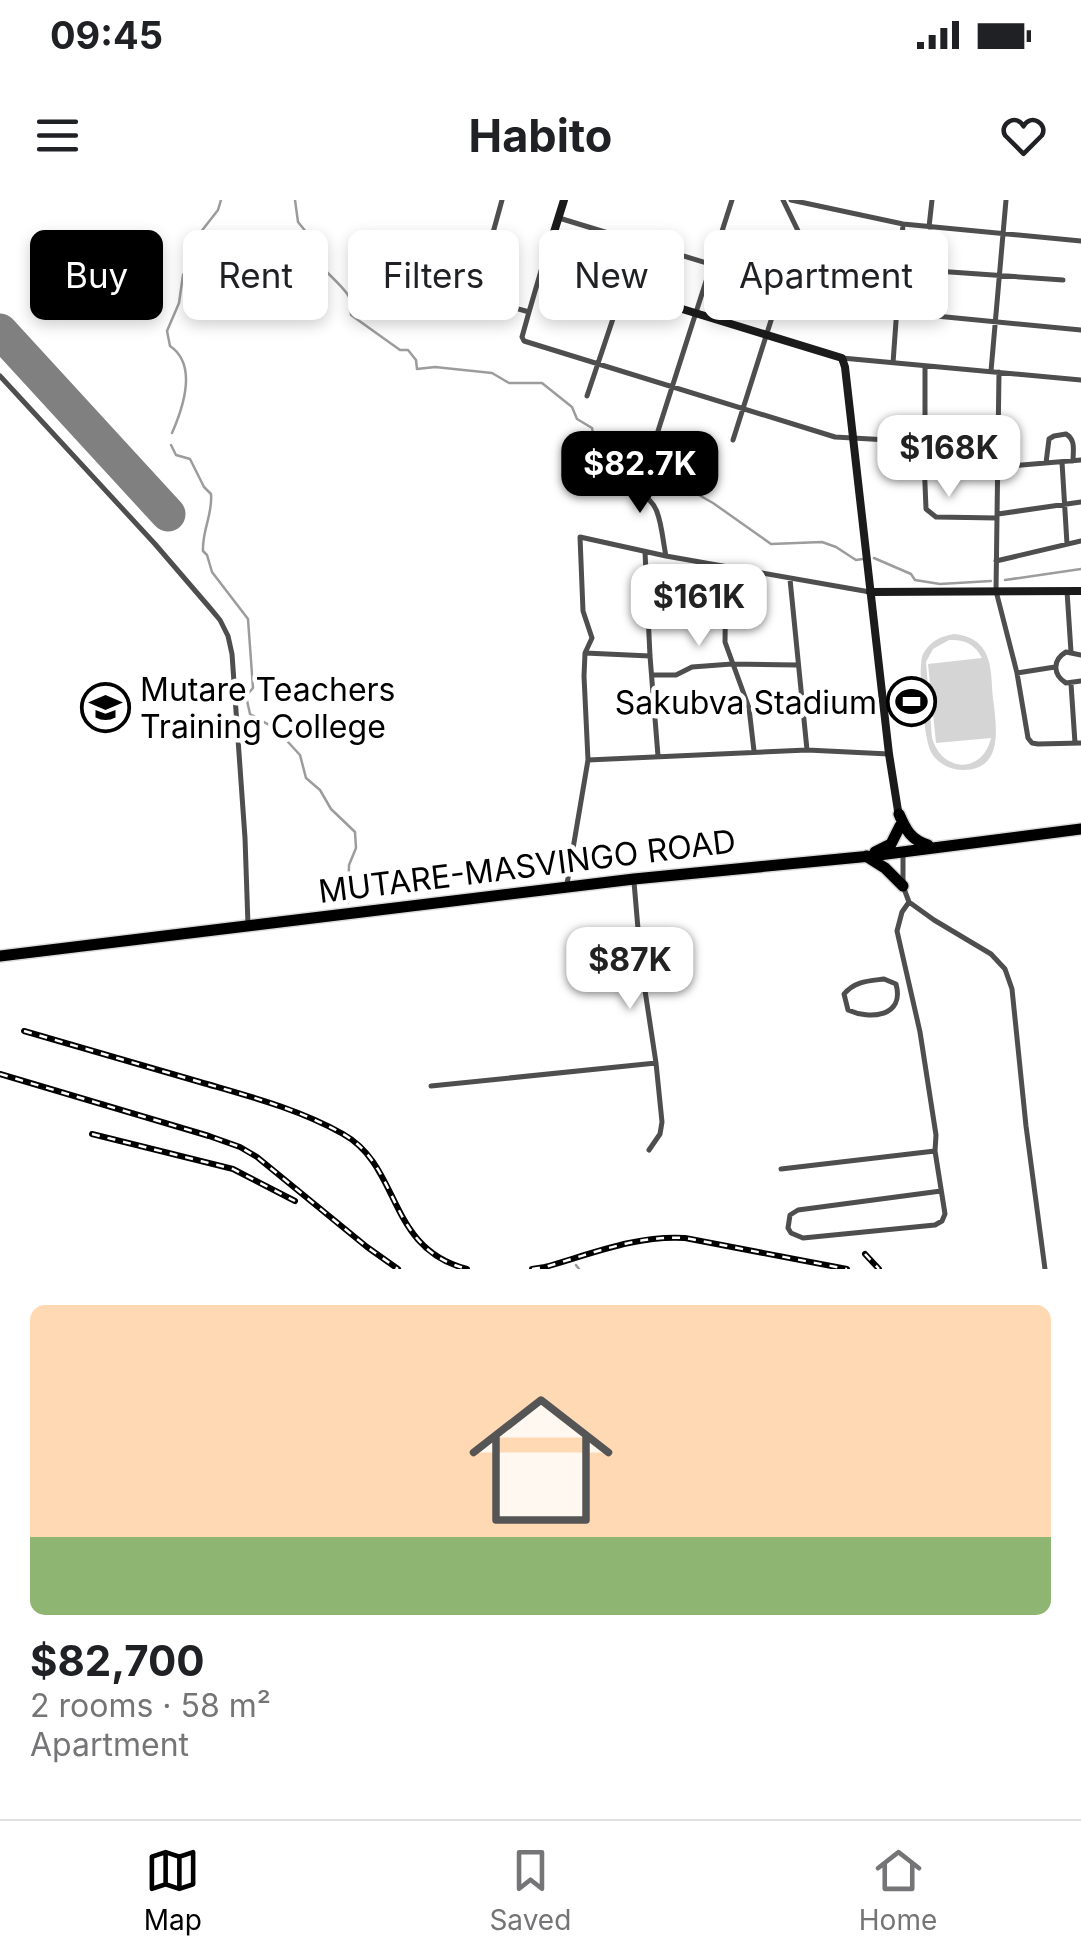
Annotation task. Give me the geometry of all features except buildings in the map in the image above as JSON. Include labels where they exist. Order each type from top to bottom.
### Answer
[{"type":"highway","points":[[899,820],[914,840],[937,848]]},
{"type":"highway","points":[[866,856],[891,844],[899,820]]},
{"type":"highway","name":"MUTARE-MASVINGO ROAD","points":[[0,956],[634,879],[1081,832]]},
{"type":"highway","points":[[866,856],[903,886]]},
{"type":"street","points":[[494,230],[502,200]]},
{"type":"street","points":[[555,230],[564,200]]},
{"type":"street","points":[[723,230],[732,200]]},
{"type":"street","points":[[783,200],[798,230]]},
{"type":"street","points":[[791,200],[903,224],[1081,241]]},
{"type":"street","points":[[833,209],[835,200]]},
{"type":"street","points":[[928,227],[932,200]]},
{"type":"street","points":[[1006,200],[996,321],[996,591],[1030,741],[1078,743],[1071,684]]},
{"type":"street","points":[[559,218],[601,230]]},
{"type":"street","points":[[902,230],[903,224]]},
{"type":"street","points":[[948,273],[1062,280]]},
{"type":"street","points":[[539,279],[524,341],[835,437],[906,441]]},
{"type":"street","points":[[666,556],[656,509],[643,493],[642,481],[704,290]]},
{"type":"street","points":[[684,308],[842,358],[1081,380]]},
{"type":"street","points":[[519,310],[528,312]]},
{"type":"street","points":[[948,317],[1081,330]]},
{"type":"street","points":[[588,396],[613,320]]},
{"type":"street","points":[[733,440],[772,320]]},
{"type":"street","points":[[893,364],[896,320]]},
{"type":"street","points":[[842,358],[903,851],[903,886],[909,902],[992,954],[1005,969],[1012,989],[1045,1269]]},
{"type":"street","points":[[924,424],[925,366]]},
{"type":"street","points":[[0,376],[155,544],[220,620],[228,636],[242,788],[248,926]]},
{"type":"street","points":[[924,424],[911,430],[906,441],[911,453],[924,459]]},
{"type":"street","points":[[924,424],[938,431],[941,442],[937,452],[924,459]]},
{"type":"street","points":[[997,467],[1077,461],[1071,437],[1066,434],[1049,439],[1046,463]]},
{"type":"street","points":[[941,442],[997,444]]},
{"type":"street","points":[[924,459],[926,509],[936,517],[998,516],[1081,502]]},
{"type":"street","points":[[1062,462],[1067,544]]},
{"type":"street","points":[[566,887],[588,760],[585,653],[592,638],[583,611],[580,538],[870,592],[1081,591]]},
{"type":"street","points":[[996,560],[1081,541]]},
{"type":"street","points":[[645,552],[658,756]]},
{"type":"street","points":[[726,567],[725,642],[748,708],[754,751]]},
{"type":"street","points":[[790,579],[806,750]]},
{"type":"street","points":[[1067,591],[1071,652]]},
{"type":"street","points":[[585,653],[650,656]]},
{"type":"street","points":[[1055,668],[1062,654],[1081,654]]},
{"type":"street","points":[[652,674],[676,675],[692,667],[732,664],[798,666]]},
{"type":"street","points":[[1017,673],[1055,668]]},
{"type":"street","points":[[1055,668],[1062,680],[1071,684],[1081,681]]},
{"type":"street","points":[[588,760],[754,751],[889,754]]},
{"type":"street","points":[[634,879],[662,1122],[660,1134],[649,1150]]},
{"type":"street","points":[[909,902],[897,931],[920,1032],[945,1214],[935,1225],[802,1238],[788,1228],[790,1215],[798,1210],[941,1191]]},
{"type":"street","points":[[874,980],[891,980],[899,994],[893,1008],[882,1015],[853,1013],[845,1004],[844,994],[850,987],[874,980]]},
{"type":"street","points":[[430,1086],[656,1064]]},
{"type":"street","points":[[781,1169],[935,1151]]},
{"type":"shaded area","points":[[954,634],[969,637],[985,652],[990,664],[995,721],[992,754],[986,763],[963,770],[940,763],[931,752],[921,687],[923,654],[932,642]],"holes":[[[949,640],[972,646],[982,658],[928,664],[936,743],[991,738],[980,758],[962,765],[944,758],[932,738],[926,662],[933,649]]]},
{"type":"waterway","points":[[172,433],[184,399],[186,375],[179,354],[170,346],[167,331],[179,303],[183,275],[195,262],[193,242],[218,210],[221,200]]},
{"type":"waterway","points":[[295,200],[298,222],[316,244],[305,251],[346,293],[351,315],[400,350],[408,350],[417,369],[492,373],[509,383],[542,383],[572,407],[577,419],[592,428],[595,442],[591,456],[619,474],[637,467],[655,470],[713,503],[771,544],[822,542],[856,560],[863,559]]},
{"type":"waterway","points":[[171,445],[176,455],[190,459],[211,494],[203,551],[212,572],[248,619],[253,688],[246,696],[250,714],[276,729],[300,755],[306,778],[355,832],[348,903]]},
{"type":"waterway","points":[[874,558],[911,574],[915,580],[940,584],[991,581]]},
{"type":"waterway","points":[[1005,580],[1081,569]]},
{"type":"waterway","points":[[576,1265],[579,1269]]},
{"type":"runway","points":[[0,331],[168,514]]},
{"type":"railway","points":[[24,1031],[273,1104],[343,1134],[362,1148],[376,1166],[422,1244],[441,1259],[467,1269]]},
{"type":"railway","points":[[0,1074],[240,1147],[398,1269]]},
{"type":"railway","points":[[92,1134],[233,1169],[295,1201]]},
{"type":"railway","points":[[532,1269],[632,1242],[667,1238],[685,1238],[847,1269]]},
{"type":"railway","points":[[865,1254],[879,1269]]},
{"type":"place","name":"Sakubva Stadium","points":[[912,702]]},
{"type":"place","name":"Mutare Teachers Training College","points":[[105,707]]}]
